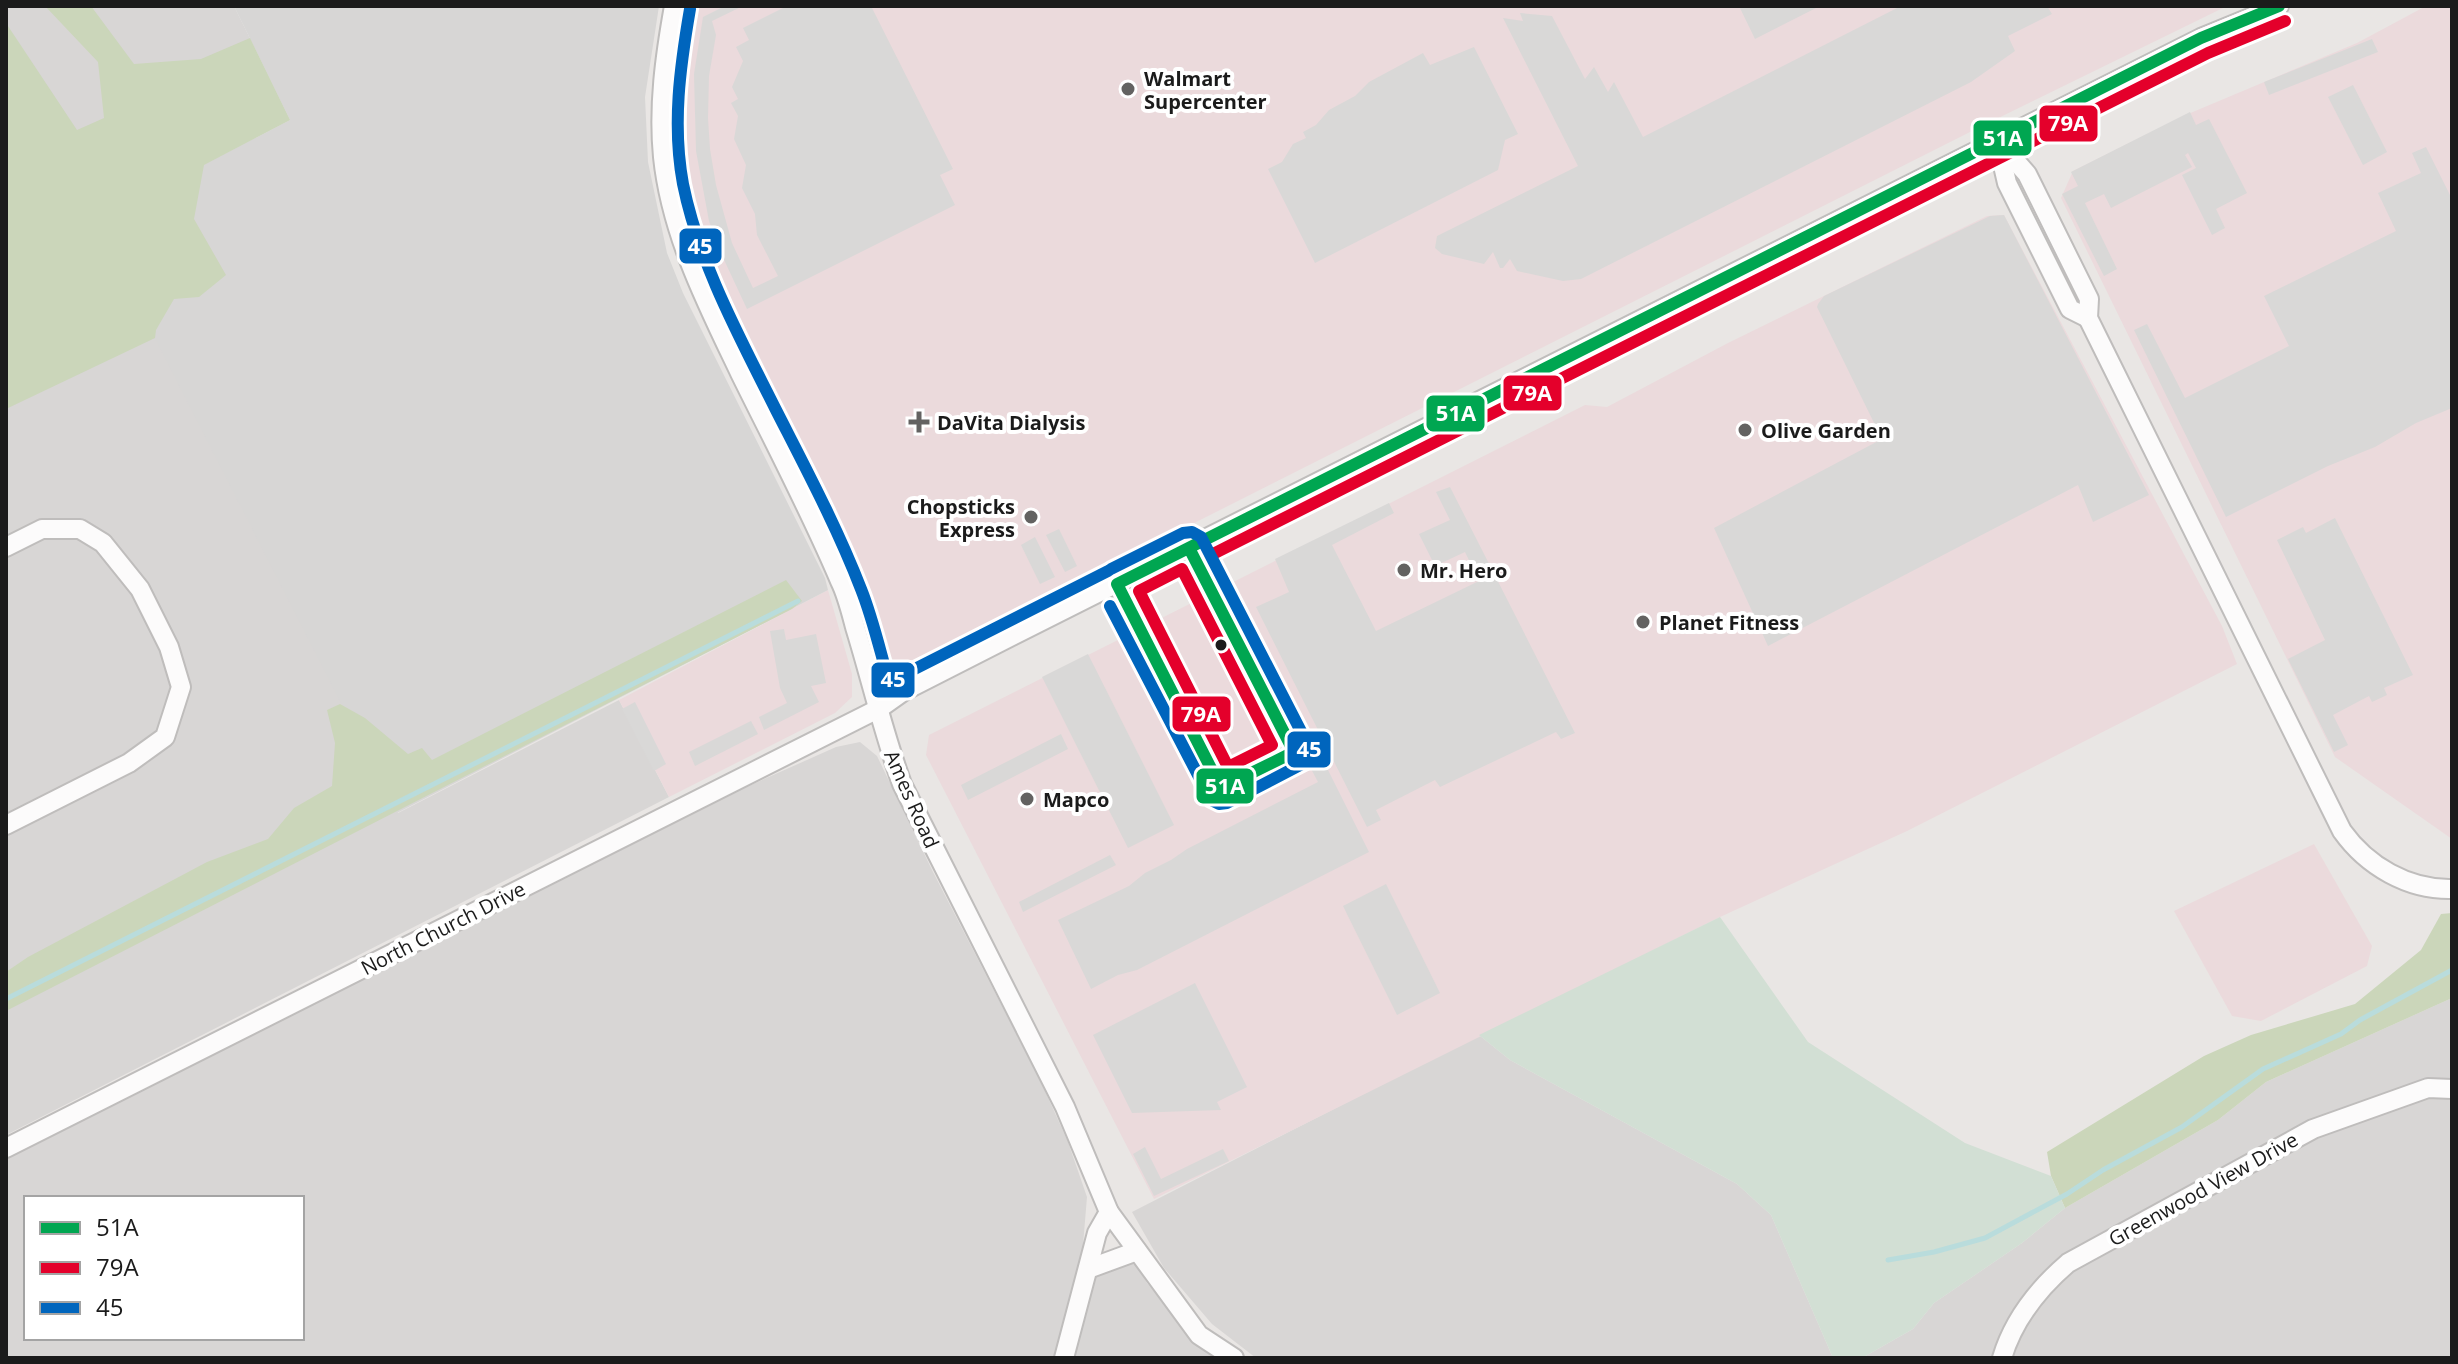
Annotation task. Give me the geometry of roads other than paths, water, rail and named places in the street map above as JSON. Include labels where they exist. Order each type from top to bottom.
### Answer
[{"type":"street","name":"Ames Road","points":[[674,6],[663,67],[662,99],[663,157],[677,226],[689,263],[726,345],[842,583],[902,784],[1065,1107],[1109,1212],[1199,1335],[1234,1358]]},
{"type":"street","name":"North Church Drive","points":[[6,1148],[880,708],[904,691],[1010,637],[1997,140],[2201,38],[2279,6]]},
{"type":"street","points":[[1997,140],[2027,174],[2089,299],[2088,318],[2342,831],[2355,849],[2394,876],[2422,885],[2452,889]]},
{"type":"street","points":[[6,547],[42,529],[80,529],[103,543],[140,589],[169,647],[181,687],[165,737],[129,763],[6,825]]},
{"type":"street","name":"Greenwood View Drive","points":[[2002,1358],[2009,1334],[2048,1281],[2068,1263],[2313,1129],[2428,1088],[2452,1089]]},
{"type":"street","points":[[1064,1358],[1097,1233],[1109,1212]]},
{"type":"street","points":[[1088,1269],[1137,1251]]},
{"type":"waterway","points":[[6,999],[798,601]]},
{"type":"waterway","points":[[1888,1260],[1985,1238],[2182,1127],[2263,1069],[2341,1034],[2360,1020],[2452,970]]},
{"type":"place","name":"Walmart Supercenter","points":[[1128,89]]},
{"type":"place","name":"DaVita Dialysis","points":[[919,422]]},
{"type":"place","name":"Olive Garden","points":[[1745,430]]},
{"type":"place","name":"Chopsticks Express","points":[[1031,517]]},
{"type":"place","name":"Mr. Hero","points":[[1404,570]]},
{"type":"place","name":"Planet Fitness","points":[[1643,622]]},
{"type":"place","name":"Mapco","points":[[1027,799]]}]
